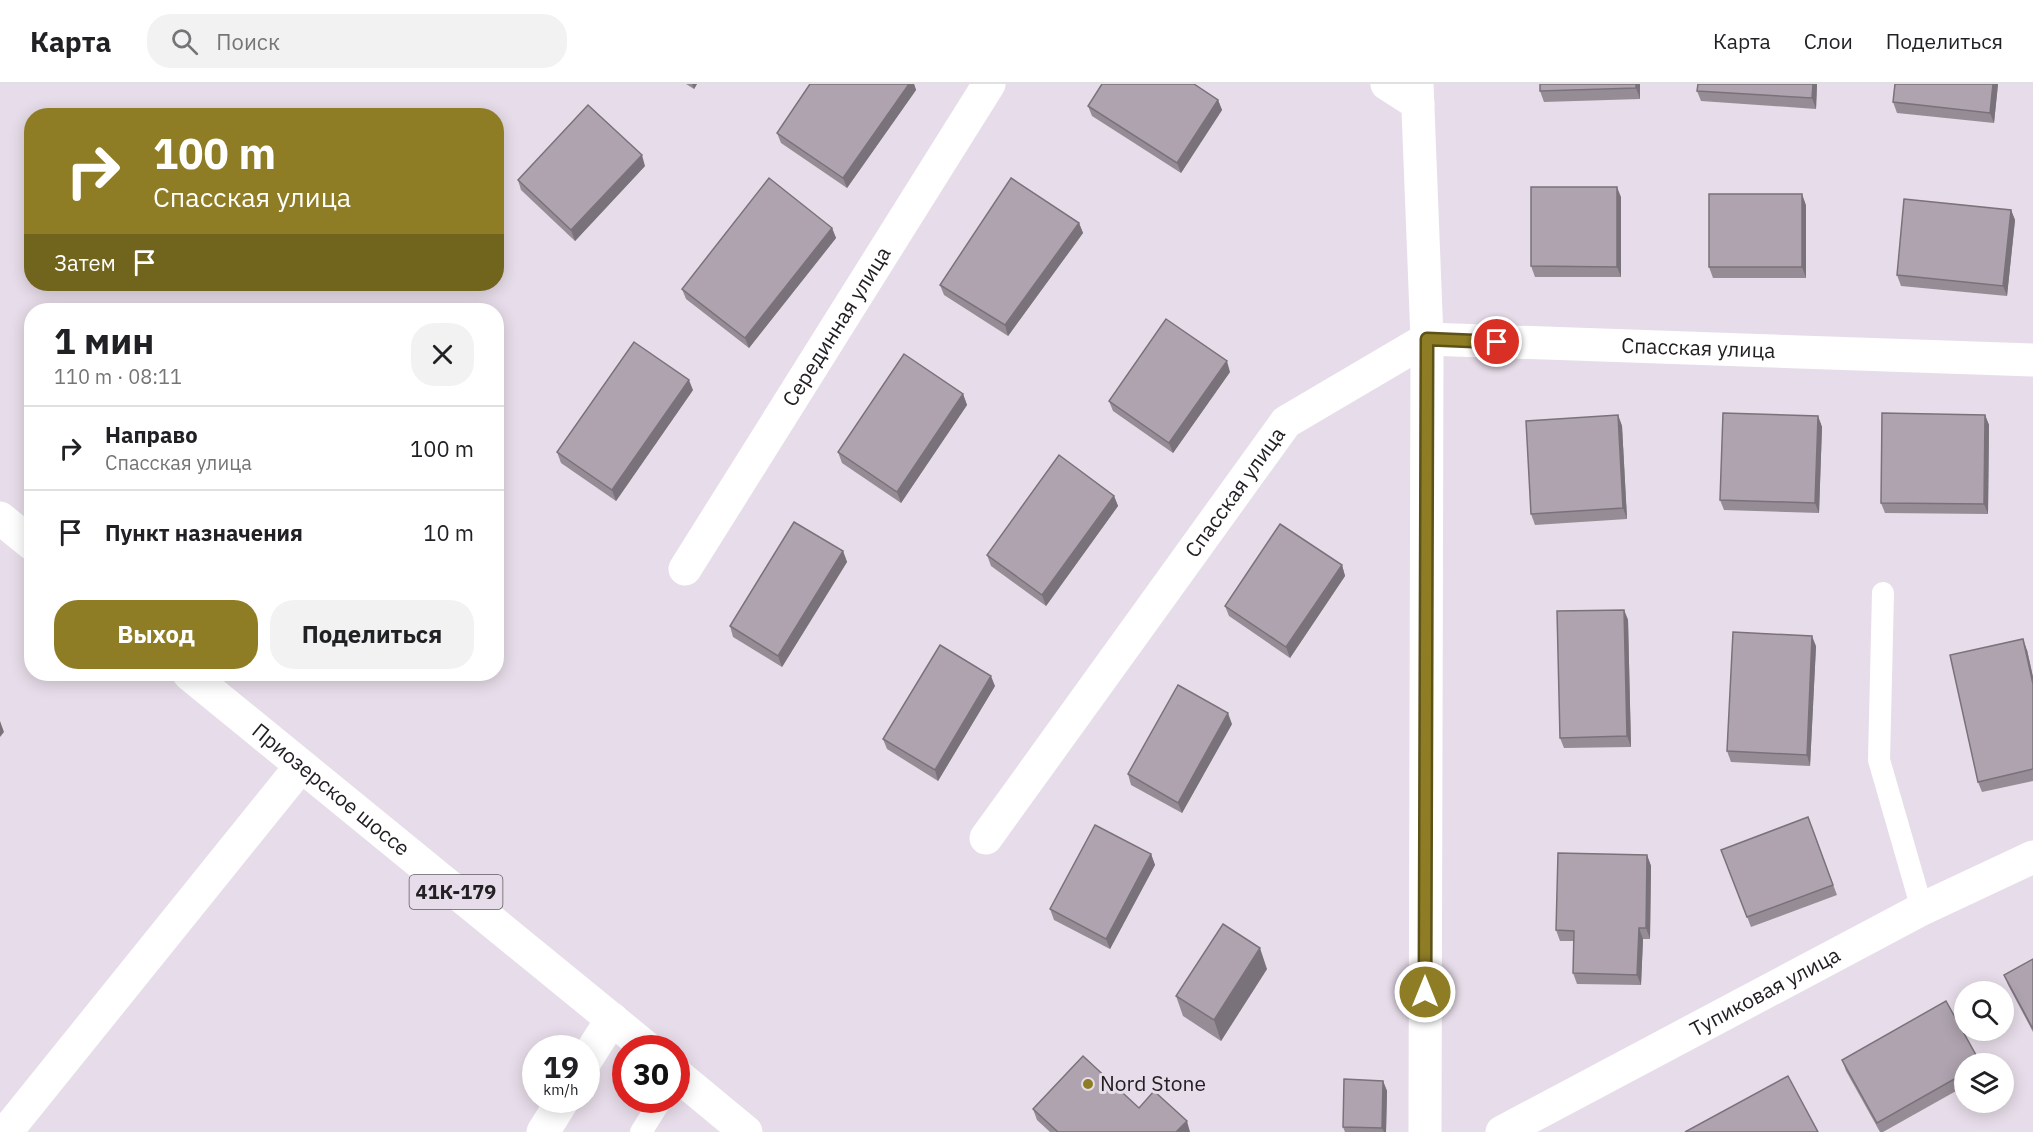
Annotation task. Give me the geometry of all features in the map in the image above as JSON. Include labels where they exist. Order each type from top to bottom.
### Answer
[{"type":"street","name":"Серединная улица","points":[[685,569],[989,84]]},
{"type":"street","points":[[1388,84],[1417,94],[1427,339],[1425,1132]]},
{"type":"street","name":"Спасская улица","points":[[986,838],[1286,422],[1427,339],[2033,360]]},
{"type":"street","points":[[0,518],[24,538]]},
{"type":"street","name":"Приозерское шоссе","points":[[198,681],[612,1018]]},
{"type":"street","points":[[6,1132],[301,766]]},
{"type":"street","name":"Тупиковая улица","points":[[1502,1132],[1922,909],[2033,857]]},
{"type":"street","points":[[600,1037],[612,1018]]},
{"type":"street","name":"41К-179","points":[[612,1018],[632,1035]]},
{"type":"street","points":[[690,1085],[746,1132]]},
{"type":"street","points":[[543,1132],[555,1113]]},
{"type":"lane","points":[[1883,593],[1879,760],[1922,909]]},
{"type":"lane","points":[[641,1132],[653,1113]]},
{"type":"building","points":[[810,84],[909,84],[843,178],[777,133]]},
{"type":"building","points":[[1102,84],[1194,84],[1218,100],[1177,163],[1088,106]]},
{"type":"building","points":[[1540,84],[1636,84],[1636,88],[1540,91]]},
{"type":"building","points":[[1698,84],[1813,84],[1812,98],[1697,91]]},
{"type":"building","points":[[1895,84],[1993,84],[1990,113],[1893,102]]},
{"type":"building","points":[[588,105],[642,155],[571,230],[518,180]]},
{"type":"building","points":[[769,178],[832,228],[745,338],[682,289]]},
{"type":"building","points":[[1011,178],[1079,223],[1005,325],[940,285]]},
{"type":"building","points":[[1531,187],[1617,187],[1617,267],[1531,266]]},
{"type":"building","points":[[1709,194],[1802,194],[1802,267],[1709,267]]},
{"type":"building","points":[[1904,199],[2011,210],[2003,286],[1897,275]]},
{"type":"building","points":[[1166,319],[1227,361],[1169,443],[1109,401]]},
{"type":"building","points":[[634,342],[689,380],[612,490],[557,452]]},
{"type":"building","points":[[904,354],[963,394],[897,492],[838,452]]},
{"type":"building","points":[[1723,413],[1818,416],[1815,503],[1720,500]]},
{"type":"building","points":[[1882,413],[1985,415],[1984,504],[1881,503]]},
{"type":"building","points":[[1618,415],[1623,508],[1531,514],[1526,421]]},
{"type":"building","points":[[1059,455],[1114,496],[1042,595],[987,555]]},
{"type":"building","points":[[794,522],[843,551],[778,656],[730,626]]},
{"type":"building","points":[[1280,524],[1342,565],[1286,647],[1225,606]]},
{"type":"building","points":[[1624,610],[1627,736],[1560,738],[1557,611]]},
{"type":"building","points":[[1733,632],[1812,636],[1807,755],[1727,751]]},
{"type":"building","points":[[2023,639],[2033,684],[2033,769],[1978,782],[1950,655]]},
{"type":"building","points":[[940,645],[991,676],[935,770],[883,739]]},
{"type":"building","points":[[1178,685],[1228,713],[1178,803],[1128,774]]},
{"type":"building","points":[[1808,817],[1833,885],[1747,917],[1721,850]]},
{"type":"building","points":[[1095,825],[1151,854],[1106,939],[1050,909]]},
{"type":"building","points":[[1558,853],[1647,855],[1646,928],[1639,928],[1637,975],[1573,973],[1574,931],[1556,930]]},
{"type":"building","points":[[1223,924],[1260,948],[1214,1020],[1176,996]]},
{"type":"building","points":[[2033,959],[2033,1029],[2014,994],[2014,981],[2007,981],[2004,975]]},
{"type":"building","points":[[1946,1001],[1954,1015],[1954,1041],[1968,1041],[1975,1053],[1954,1053],[1954,1079],[1877,1123],[1842,1060]]},
{"type":"building","name":"Nord Stone","points":[[1083,1056],[1139,1108],[1154,1091],[1187,1121],[1176,1132],[1058,1132],[1033,1109]]},
{"type":"building","points":[[1788,1076],[1818,1132],[1685,1132]]},
{"type":"building","points":[[1344,1079],[1383,1081],[1382,1128],[1343,1127]]},
{"type":"place","name":"Nord Stone","points":[[1088,1084]]},
{"type":"route","points":[[1425,992],[1427,339],[1497,342]]}]
